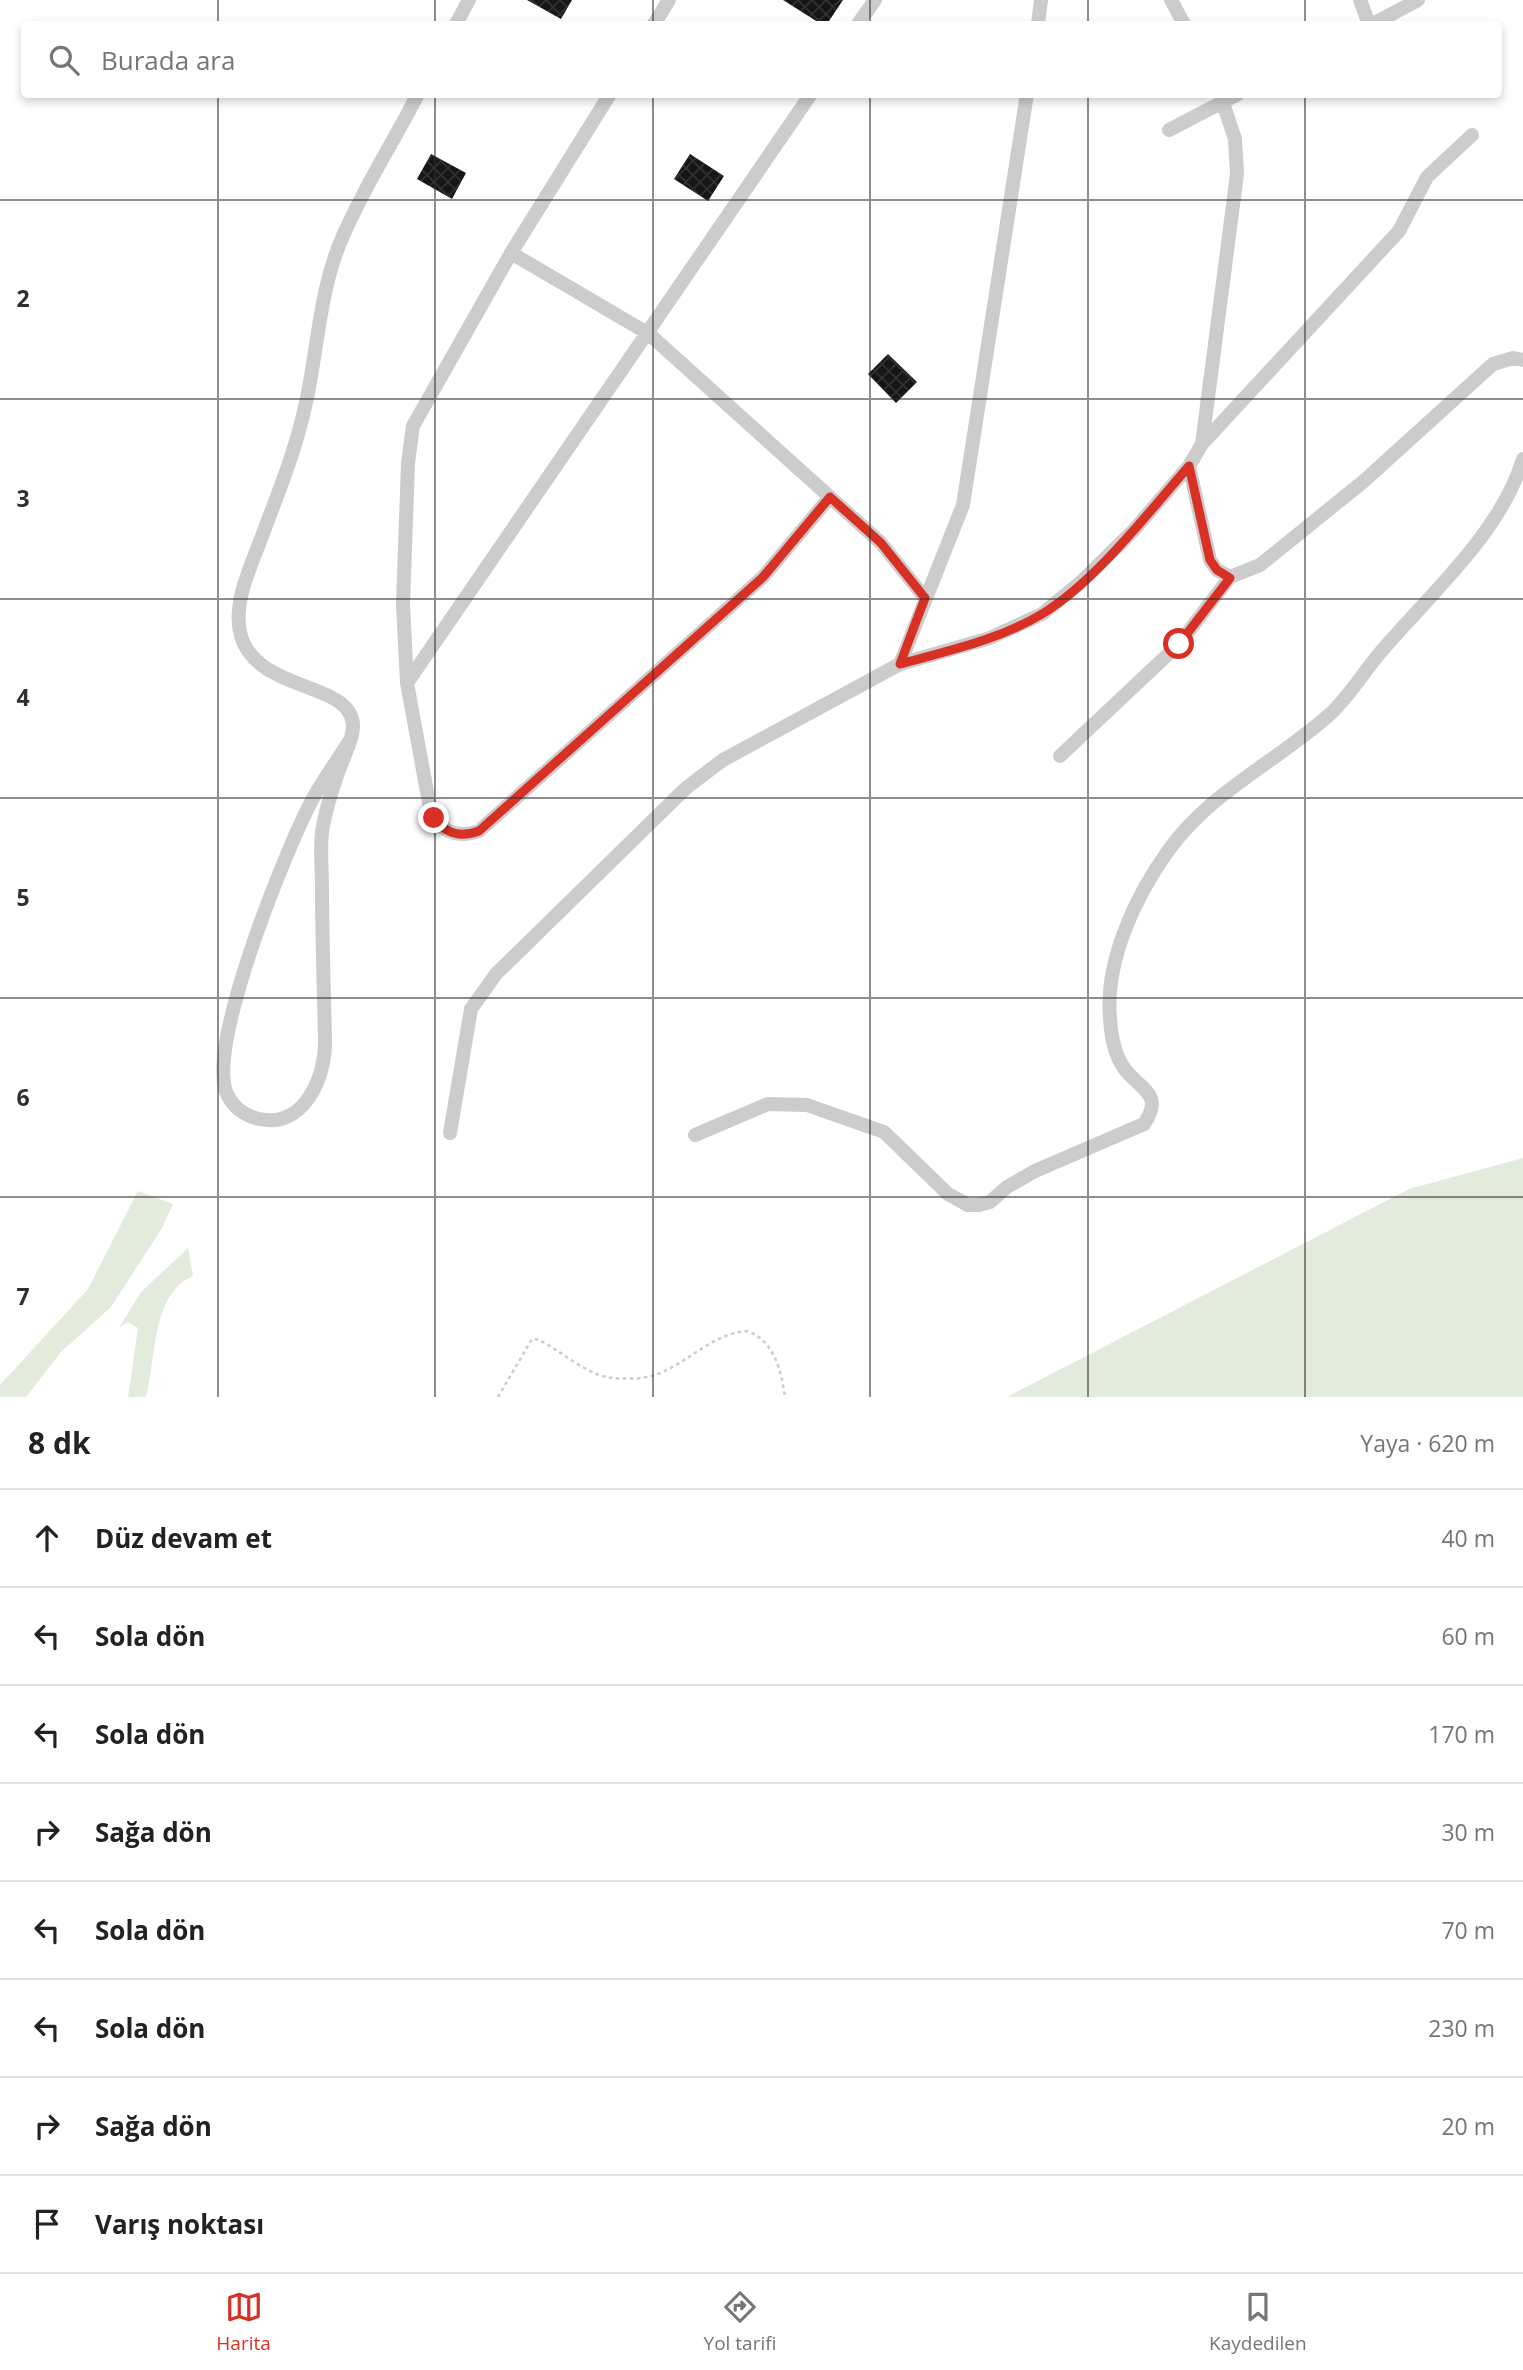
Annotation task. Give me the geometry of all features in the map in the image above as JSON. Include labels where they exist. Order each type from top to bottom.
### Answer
[{"type":"street","points":[[458,21],[469,0]]},
{"type":"street","points":[[656,21],[669,0]]},
{"type":"street","points":[[860,21],[875,0]]},
{"type":"street","points":[[1038,21],[1041,0]]},
{"type":"street","points":[[1171,0],[1182,21]]},
{"type":"street","points":[[1360,0],[1370,21]]},
{"type":"street","points":[[1377,21],[1418,0]]},
{"type":"street","points":[[349,740],[309,805],[270,894],[224,1049],[222,1081],[227,1096],[237,1108],[258,1119],[281,1119],[295,1113],[307,1102],[326,1055],[322,834],[333,786],[353,730],[348,709],[331,695],[296,685],[261,666],[245,644],[239,617],[253,562],[305,409],[326,292],[342,237],[416,98]]},
{"type":"street","points":[[608,98],[511,253],[413,426],[408,463],[403,604],[407,684],[434,818],[449,832],[459,835],[479,831],[763,577],[830,497]]},
{"type":"street","points":[[407,684],[808,98]]},
{"type":"street","points":[[900,664],[962,505],[1026,98]]},
{"type":"street","points":[[1169,130],[1222,98],[1235,139],[1237,174],[1202,444]]},
{"type":"street","points":[[450,1133],[471,1009],[496,974],[686,788],[723,760],[900,664],[990,638],[1042,614],[1080,583],[1133,530],[1189,466],[1202,444],[1399,231],[1427,177],[1472,135]]},
{"type":"street","points":[[511,253],[649,334],[881,543],[925,598]]},
{"type":"street","points":[[1060,756],[1179,644],[1230,578],[1260,565],[1353,489],[1493,364],[1502,360],[1523,360]]},
{"type":"street","points":[[695,1135],[768,1104],[807,1105],[884,1132],[948,1194],[968,1205],[979,1205],[990,1202],[1007,1187],[1035,1171],[1144,1124],[1149,1116],[1151,1098],[1141,1082],[1128,1073],[1116,1052],[1110,1017],[1112,973],[1145,886],[1195,816],[1331,713],[1468,552],[1492,520],[1523,459]]},
{"type":"street","points":[[1189,466],[1210,560],[1217,570],[1230,578]]},
{"type":"path","points":[[498,1397],[526,1344],[536,1338],[590,1373],[611,1378],[658,1374],[726,1336],[747,1332],[767,1342],[773,1352],[785,1397]]},
{"type":"green space","points":[[1523,1158],[1523,1397],[1007,1397],[1409,1189]]},
{"type":"green space","points":[[138,1191],[173,1204],[162,1228],[111,1307],[61,1352],[26,1397],[0,1397],[0,1385],[88,1289]]},
{"type":"green space","points":[[188,1248],[193,1276],[180,1284],[163,1311],[147,1393],[145,1397],[128,1397],[138,1328],[128,1322],[119,1328],[141,1292]]},
{"type":"building","points":[[527,0],[572,0],[561,19]]},
{"type":"building","points":[[783,0],[843,0],[829,21],[816,21]]},
{"type":"building","points":[[431,154],[466,173],[452,199],[417,179]]},
{"type":"building","points":[[690,154],[724,176],[708,201],[674,179]]},
{"type":"building","points":[[888,354],[917,382],[896,403],[868,374]]},
{"type":"route","points":[[434,818],[440,827],[459,835],[479,831],[698,638],[763,577],[830,497],[881,543],[925,598],[900,664],[990,638],[1042,614],[1080,583],[1133,530],[1189,466],[1210,560],[1217,570],[1230,578],[1179,644]]}]
